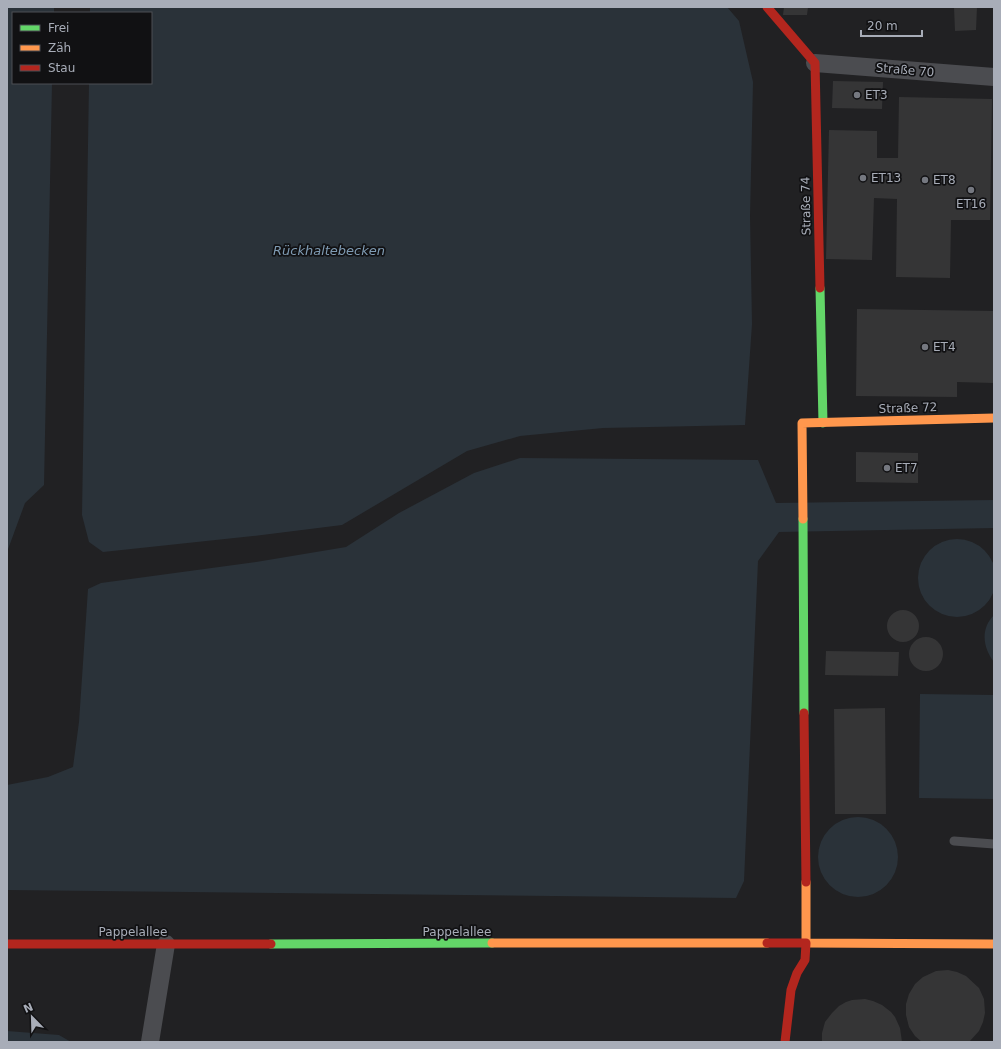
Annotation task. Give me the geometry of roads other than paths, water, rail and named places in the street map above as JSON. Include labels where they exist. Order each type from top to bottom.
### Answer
[{"type":"street","points":[[767,7],[815,63]]},
{"type":"street","name":"Straße 70","points":[[815,63],[994,77]]},
{"type":"street","name":"Straße 74","points":[[815,63],[823,423]]},
{"type":"street","name":"Straße 72","points":[[806,943],[802,423],[994,418]]},
{"type":"street","points":[[785,1042],[791,990],[797,973],[805,960],[806,943]]},
{"type":"street","name":"Pappelallee","points":[[7,944],[994,944]]},
{"type":"street","points":[[150,1042],[166,944]]},
{"type":"lane","points":[[954,841],[994,844]]},
{"type":"water","points":[[7,7],[54,7],[54,12],[12,12],[12,84],[52,84],[44,485],[25,503],[7,552]]},
{"type":"water","name":"Rückhaltebecken","points":[[90,7],[727,7],[739,21],[753,82],[750,216],[752,324],[745,425],[603,428],[520,436],[467,451],[342,525],[103,552],[89,542],[82,515],[89,84],[152,84],[152,12],[90,12]]},
{"type":"water","points":[[520,458],[758,460],[776,503],[994,500],[994,528],[779,532],[758,561],[744,881],[736,898],[7,890],[7,785],[48,777],[73,767],[79,722],[88,589],[101,583],[256,562],[346,547],[399,513],[474,473]]},
{"type":"water","points":[[949,539],[965,539],[979,545],[990,556],[996,570],[996,586],[990,600],[979,611],[965,617],[949,617],[935,611],[924,600],[918,586],[918,570],[924,556],[935,545]]},
{"type":"water","points":[[994,615],[994,662],[985,645],[985,632]]},
{"type":"water","points":[[920,694],[994,695],[994,799],[919,798]]},
{"type":"water","points":[[858,817],[873,820],[886,829],[895,842],[898,857],[895,872],[886,885],[873,894],[858,897],[843,894],[830,885],[821,872],[818,857],[821,842],[830,829],[843,820]]},
{"type":"water","points":[[7,1031],[59,1035],[71,1042],[7,1042]]},
{"type":"place","name":"ET3","points":[[857,95]]},
{"type":"place","name":"ET13","points":[[863,178]]},
{"type":"place","name":"ET8","points":[[925,180]]},
{"type":"place","name":"ET16","points":[[971,190]]},
{"type":"place","name":"ET4","points":[[925,347]]},
{"type":"place","name":"ET7","points":[[887,468]]}]
